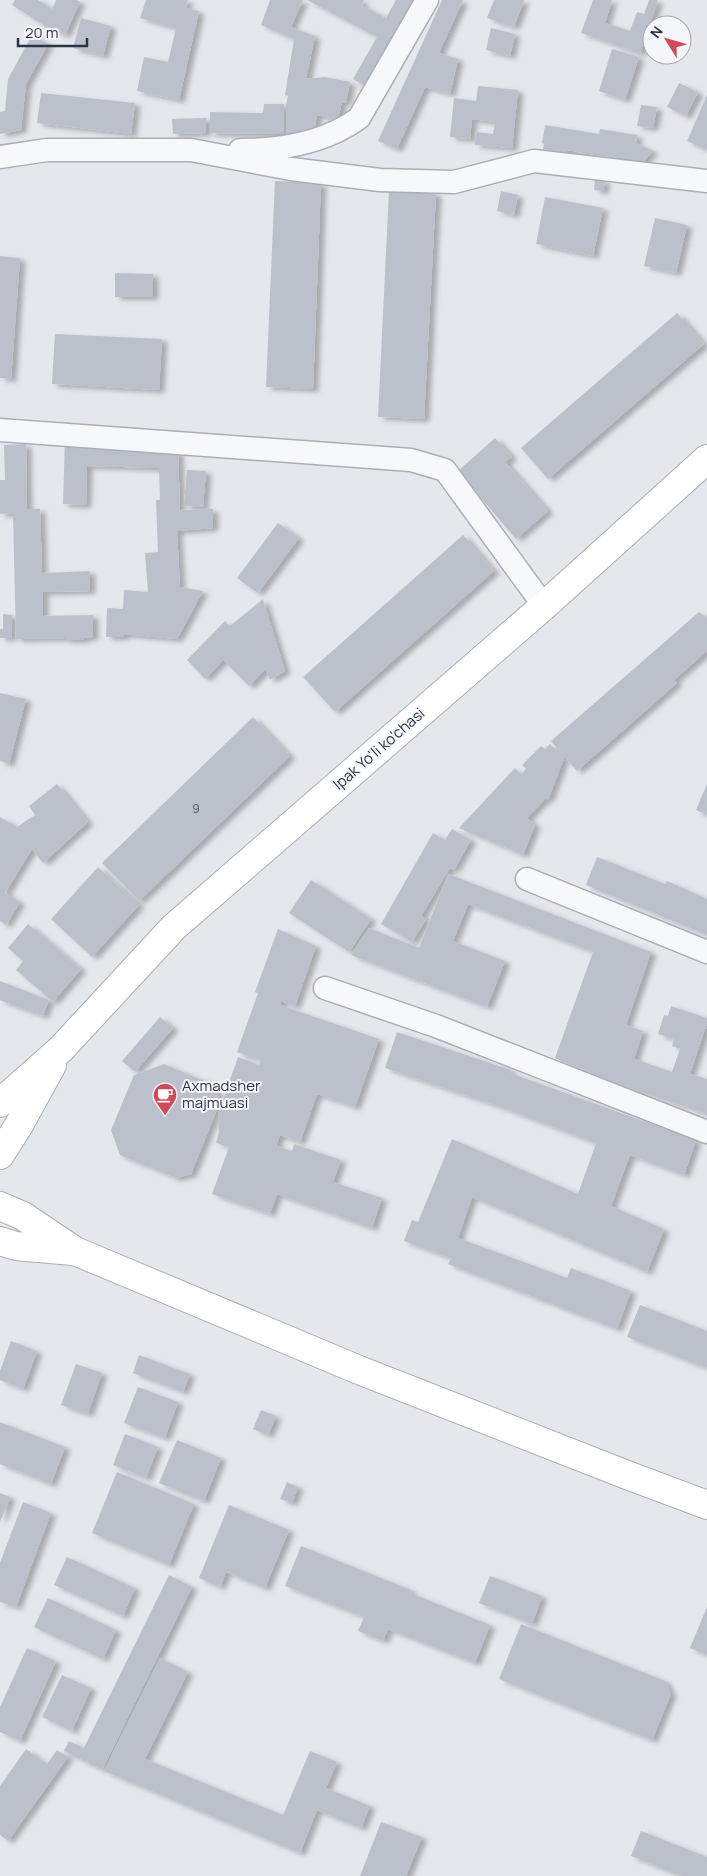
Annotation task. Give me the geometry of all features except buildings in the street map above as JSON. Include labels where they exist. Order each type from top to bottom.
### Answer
[{"type":"main road","name":"Ipak Yo'li ko'chasi","points":[[0,1103],[61,1049],[174,927],[544,606],[707,459]]},
{"type":"main road","name":"Ipak Yo'li ko'chasi","points":[[0,1155],[19,1126],[61,1049]]},
{"type":"main road","points":[[0,1206],[23,1216],[75,1251],[360,1370],[618,1472],[707,1505]]},
{"type":"main road","points":[[0,1241],[16,1246],[75,1251]]},
{"type":"street","points":[[0,157],[47,150],[261,150],[316,141],[344,129],[359,118],[428,0]]},
{"type":"street","points":[[191,150],[291,169],[380,180],[454,182],[534,161],[707,181]]},
{"type":"street","points":[[0,430],[411,460],[445,470],[544,606]]},
{"type":"street","points":[[527,879],[707,952]]},
{"type":"street","points":[[325,988],[436,1026],[707,1132]]},
{"type":"place","name":"Axmadsher majmuasi","points":[[165,1116]]}]
